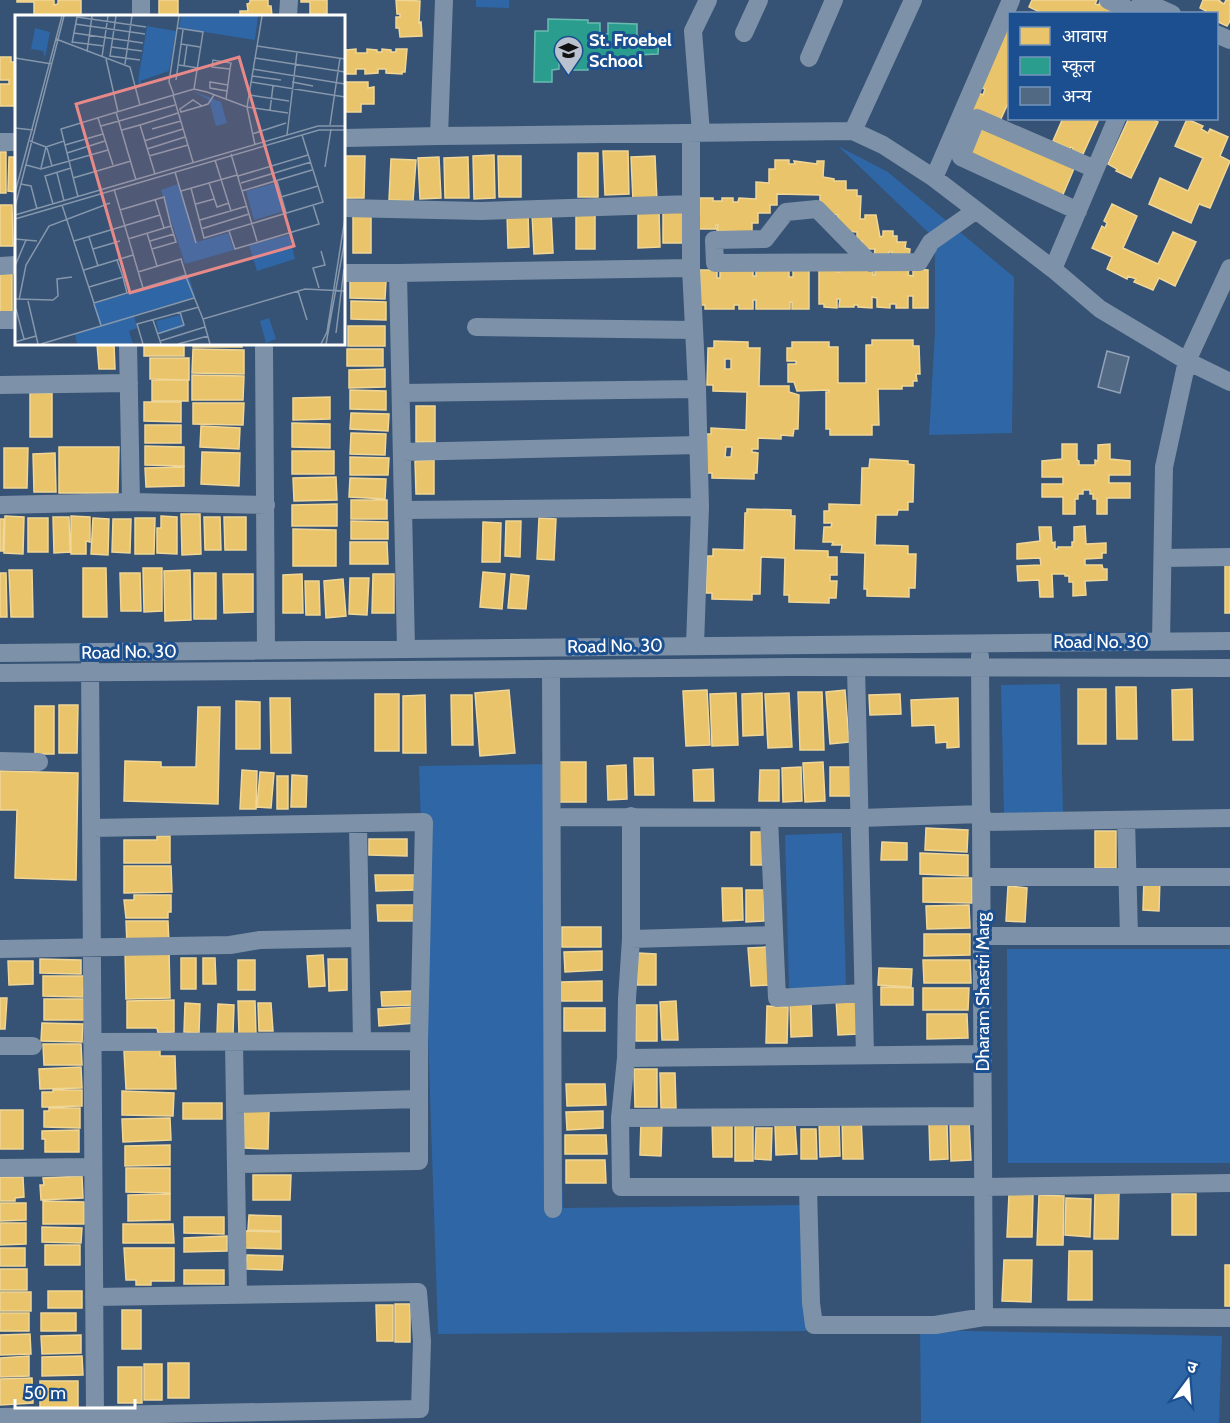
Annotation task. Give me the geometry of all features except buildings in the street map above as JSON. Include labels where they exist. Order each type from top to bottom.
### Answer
[{"type":"street","points":[[288,15],[289,0]]},
{"type":"street","points":[[439,136],[444,0]]},
{"type":"street","points":[[695,645],[700,507],[691,268],[691,204],[696,133],[693,32],[708,0]]},
{"type":"street","points":[[744,33],[759,0]]},
{"type":"street","points":[[809,58],[834,0]]},
{"type":"street","points":[[853,131],[913,0]]},
{"type":"street","points":[[934,178],[1011,0]]},
{"type":"street","points":[[1108,0],[1134,12]]},
{"type":"street","points":[[1141,0],[1168,12]]},
{"type":"street","points":[[1078,211],[961,157],[977,118],[1095,169]]},
{"type":"street","points":[[1053,269],[1116,120]]},
{"type":"street","points":[[345,138],[853,131],[883,145],[934,178],[1053,269],[1100,309],[1187,361],[1230,381]]},
{"type":"street","points":[[345,208],[481,211],[691,204]]},
{"type":"street","points":[[870,263],[817,209],[786,212],[765,238],[714,240],[715,263],[870,263],[920,262],[931,242],[975,211]]},
{"type":"street","points":[[0,266],[15,265]]},
{"type":"street","points":[[345,273],[691,268]]},
{"type":"street","points":[[398,273],[406,649]]},
{"type":"street","points":[[1161,642],[1164,467],[1187,361],[1228,279]]},
{"type":"street","points":[[476,327],[694,330]]},
{"type":"street","points":[[128,345],[131,502]]},
{"type":"street","points":[[264,345],[266,650]]},
{"type":"street","points":[[0,385],[129,383]]},
{"type":"street","points":[[401,393],[697,389]]},
{"type":"street","points":[[402,452],[698,445]]},
{"type":"street","points":[[0,505],[131,502],[266,505]]},
{"type":"street","points":[[403,510],[700,507]]},
{"type":"street","points":[[1163,558],[1230,557]]},
{"type":"street","name":"Road No. 30","points":[[0,653],[1230,641]]},
{"type":"street","name":"Dharam Shastri Marg","points":[[980,643],[984,1317]]},
{"type":"street","points":[[89,652],[94,1416]]},
{"type":"street","points":[[856,667],[865,1055]]},
{"type":"street","name":"Road No. 30","points":[[0,673],[856,667],[1230,668]]},
{"type":"street","points":[[551,669],[554,1209]]},
{"type":"street","points":[[0,761],[39,762]]},
{"type":"street","points":[[631,816],[631,939],[626,1058],[620,1118],[621,1187],[984,1187],[1230,1183]]},
{"type":"street","points":[[553,817],[1126,820],[1230,818]]},
{"type":"street","points":[[769,818],[777,998],[863,993]]},
{"type":"street","points":[[1126,820],[1129,936]]},
{"type":"street","points":[[91,828],[424,822],[419,1041],[420,1161],[236,1164]]},
{"type":"street","points":[[358,824],[362,1041]]},
{"type":"street","points":[[982,878],[1127,876],[1230,878]]},
{"type":"street","points":[[631,939],[773,935]]},
{"type":"street","points":[[982,936],[1230,936]]},
{"type":"street","points":[[0,949],[230,945],[260,940],[360,938]]},
{"type":"street","points":[[92,1042],[419,1041]]},
{"type":"street","points":[[234,1042],[238,1295]]},
{"type":"street","points":[[0,1046],[33,1046]]},
{"type":"street","points":[[626,1058],[983,1054]]},
{"type":"street","points":[[235,1104],[419,1099]]},
{"type":"street","points":[[620,1118],[983,1116]]},
{"type":"street","points":[[0,1168],[93,1167]]},
{"type":"street","points":[[808,1187],[811,1303],[814,1325],[935,1325],[984,1317],[1230,1318]]},
{"type":"street","points":[[0,1417],[420,1416],[422,1341],[418,1292],[94,1297]]},
{"type":"shaded area","points":[[476,0],[509,0],[509,8],[476,7]]},
{"type":"shaded area","points":[[838,146],[888,172],[1014,277],[1012,433],[929,435],[935,332],[935,239]]},
{"type":"shaded area","points":[[1060,684],[1063,812],[1004,813],[1001,685]]},
{"type":"shaded area","points":[[549,764],[563,1208],[800,1205],[809,1331],[438,1334],[419,766]]},
{"type":"shaded area","points":[[842,833],[846,987],[789,989],[785,835]]},
{"type":"shaded area","points":[[1007,949],[1230,949],[1230,1163],[1008,1163]]},
{"type":"shaded area","points":[[920,1330],[1222,1336],[1219,1423],[921,1423]]},
{"type":"place","name":"St. Froebel School","points":[[568,76]]}]
